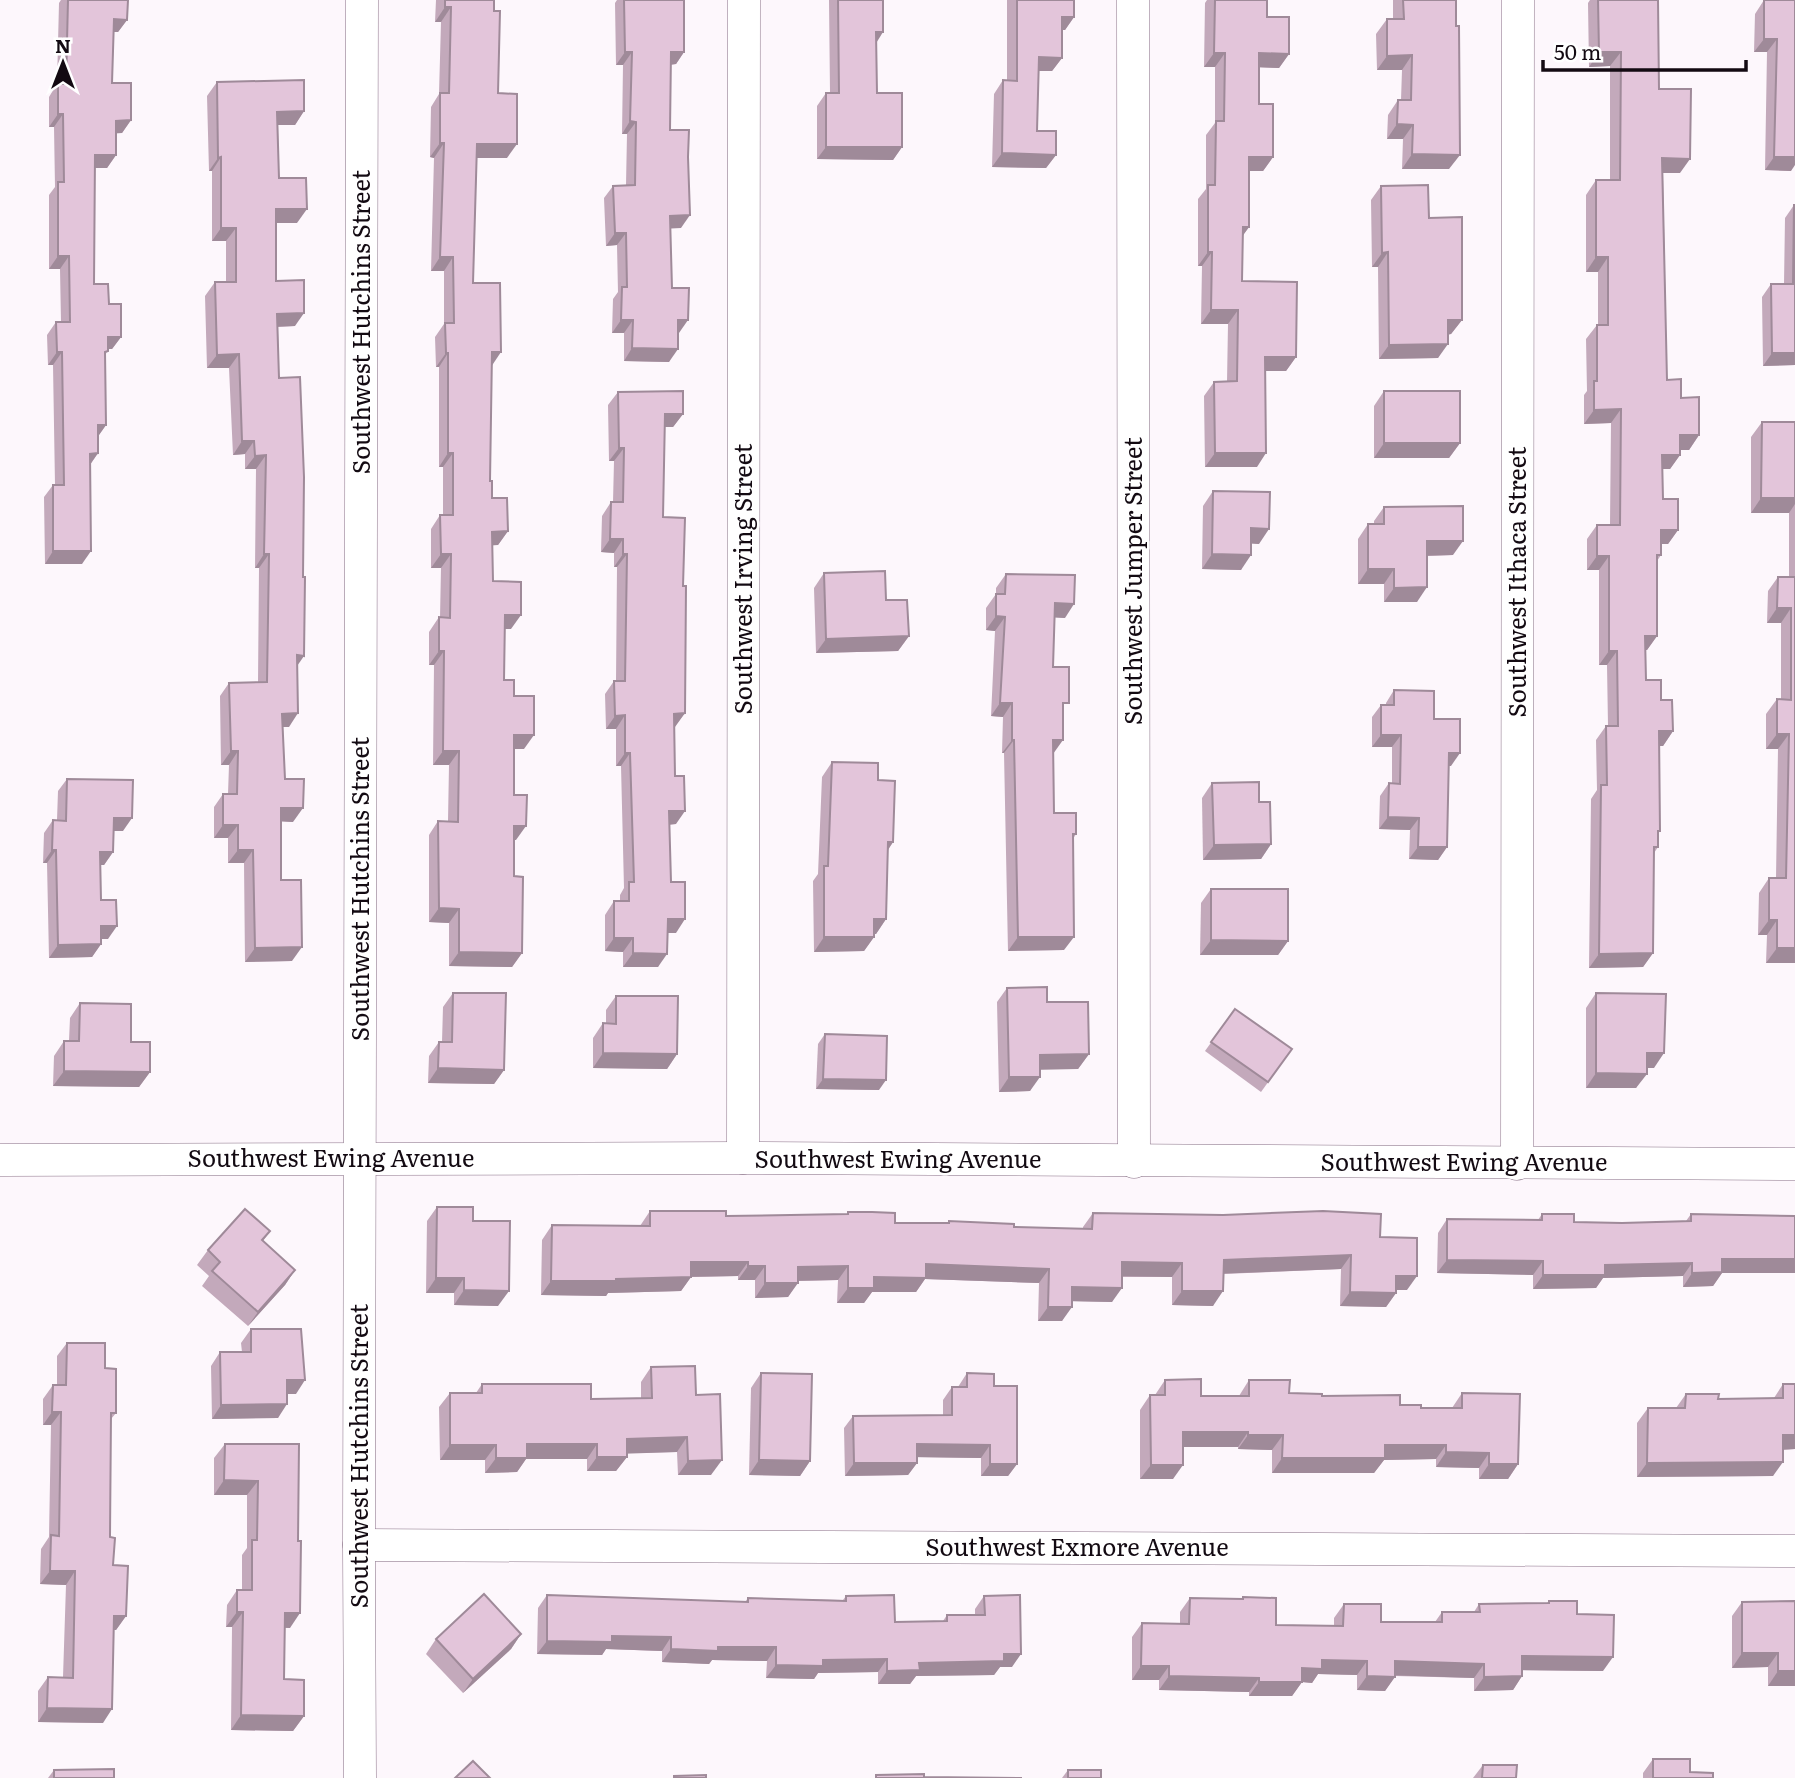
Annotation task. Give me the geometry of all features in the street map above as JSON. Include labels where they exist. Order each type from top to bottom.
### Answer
[{"type":"street","name":"Southwest Hutchins Street","points":[[360,1778],[362,0]]},
{"type":"street","name":"Southwest Irving Street","points":[[743,1158],[744,0]]},
{"type":"street","name":"Southwest Jumper Street","points":[[1133,0],[1134,1162]]},
{"type":"street","name":"Southwest Ithaca Street","points":[[1517,1164],[1518,0]]},
{"type":"street","name":"Southwest Ewing Avenue","points":[[0,1160],[743,1158],[1795,1164]]},
{"type":"street","name":"Southwest Exmore Avenue","points":[[359,1545],[1795,1551]]},
{"type":"building","points":[[68,0],[128,0],[127,20],[114,19],[112,83],[131,83],[131,120],[116,121],[116,155],[95,155],[94,284],[108,284],[109,304],[121,304],[121,337],[108,337],[108,351],[105,352],[106,425],[98,425],[98,453],[90,454],[91,551],[53,551],[53,485],[64,485],[62,352],[57,352],[56,322],[70,322],[69,256],[58,256],[58,182],[64,182],[63,114],[58,114],[58,84],[66,84]]},
{"type":"building","points":[[445,0],[494,0],[494,11],[500,11],[498,93],[517,94],[517,144],[477,144],[473,283],[500,283],[501,352],[492,352],[490,481],[492,498],[507,498],[508,531],[492,532],[493,581],[521,582],[521,615],[505,615],[504,680],[514,680],[514,696],[534,696],[534,735],[514,735],[514,795],[527,795],[526,826],[514,826],[514,876],[523,877],[522,953],[459,952],[459,909],[439,908],[438,821],[458,822],[459,751],[443,751],[444,651],[439,651],[439,617],[450,618],[451,554],[441,554],[440,515],[453,515],[453,453],[448,453],[448,353],[445,323],[454,323],[453,257],[440,257],[444,143],[440,143],[440,93],[449,93],[451,7],[445,7]]},
{"type":"building","points":[[624,0],[684,0],[684,52],[671,52],[670,130],[689,130],[690,215],[670,216],[672,288],[689,288],[688,320],[678,320],[678,349],[632,348],[633,320],[621,320],[622,287],[627,287],[626,233],[615,233],[613,186],[635,185],[636,122],[630,121],[632,52],[625,52]]},
{"type":"building","points":[[838,0],[883,0],[883,32],[876,32],[877,93],[902,93],[902,147],[826,147],[826,93],[839,93]]},
{"type":"building","points":[[1017,0],[1074,0],[1074,17],[1062,17],[1062,58],[1039,57],[1037,131],[1056,131],[1056,155],[1002,153],[1003,80],[1017,81]]},
{"type":"building","points":[[1215,0],[1267,0],[1267,17],[1289,17],[1289,54],[1259,53],[1259,104],[1273,104],[1273,157],[1249,157],[1249,227],[1243,227],[1242,281],[1297,282],[1296,357],[1265,357],[1266,453],[1215,453],[1214,382],[1237,381],[1238,310],[1211,310],[1212,252],[1208,252],[1208,185],[1215,185],[1216,121],[1224,121],[1225,53],[1214,53]]},
{"type":"building","points":[[1403,0],[1456,0],[1456,26],[1459,26],[1460,155],[1412,154],[1413,125],[1397,124],[1398,100],[1411,100],[1412,55],[1387,56],[1387,19],[1404,19]]},
{"type":"building","points":[[1598,0],[1658,0],[1659,89],[1691,89],[1690,159],[1662,158],[1667,380],[1681,379],[1681,398],[1699,397],[1699,435],[1680,435],[1680,455],[1662,455],[1663,499],[1678,499],[1678,530],[1661,530],[1661,555],[1657,555],[1657,636],[1645,636],[1646,680],[1661,680],[1661,700],[1672,700],[1673,731],[1659,731],[1660,831],[1658,847],[1654,847],[1653,953],[1599,954],[1601,785],[1607,785],[1606,726],[1618,726],[1617,651],[1609,651],[1609,556],[1597,556],[1597,525],[1620,525],[1621,409],[1594,410],[1597,325],[1608,325],[1608,257],[1596,257],[1596,180],[1620,180],[1621,52],[1599,52]]},
{"type":"building","points":[[1764,0],[1795,0],[1795,157],[1774,157],[1777,39],[1764,39]]},
{"type":"building","points":[[304,80],[304,111],[277,112],[279,178],[306,178],[307,209],[276,209],[276,281],[304,280],[304,313],[277,314],[279,378],[300,377],[304,477],[304,656],[297,655],[298,713],[282,714],[285,779],[304,779],[303,808],[281,808],[281,880],[301,880],[302,947],[255,948],[253,850],[238,850],[238,825],[223,825],[223,794],[237,794],[238,751],[231,751],[229,683],[267,682],[269,554],[264,554],[266,455],[255,456],[254,441],[242,441],[239,354],[217,355],[215,282],[236,282],[236,228],[221,228],[217,82]]},
{"type":"building","points":[[1428,185],[1429,218],[1462,217],[1462,320],[1448,320],[1448,344],[1389,345],[1388,252],[1382,253],[1381,186]]},
{"type":"building","points":[[1794,205],[1795,353],[1772,353],[1771,284],[1793,284]]},
{"type":"building","points":[[683,391],[683,414],[665,414],[663,517],[685,518],[685,713],[674,714],[675,776],[684,776],[685,811],[669,811],[671,882],[685,882],[685,919],[668,919],[667,954],[633,953],[633,938],[614,938],[614,901],[629,901],[629,882],[634,882],[630,753],[625,753],[625,715],[615,716],[614,681],[625,681],[627,554],[623,554],[623,539],[610,539],[611,502],[623,502],[624,448],[619,448],[618,392]]},
{"type":"building","points":[[1384,391],[1460,391],[1460,443],[1384,443]]},
{"type":"building","points":[[1762,422],[1795,422],[1795,498],[1761,498]]},
{"type":"building","points":[[1213,491],[1270,492],[1269,529],[1251,528],[1251,555],[1212,554]]},
{"type":"building","points":[[1463,506],[1463,541],[1427,541],[1427,587],[1394,588],[1394,569],[1368,569],[1368,524],[1384,524],[1384,507]]},
{"type":"building","points":[[885,571],[886,600],[907,600],[909,636],[826,639],[824,573]]},
{"type":"building","points":[[1006,574],[1075,575],[1074,604],[1055,603],[1053,667],[1069,667],[1069,703],[1063,703],[1063,740],[1053,740],[1054,813],[1076,813],[1076,834],[1073,834],[1074,937],[1018,937],[1012,703],[1000,703],[1005,617],[996,616],[996,594],[1005,594]]},
{"type":"building","points":[[1778,577],[1795,577],[1795,948],[1777,948],[1777,920],[1769,920],[1769,878],[1786,878],[1789,734],[1777,734],[1777,699],[1791,700],[1791,608],[1777,608]]},
{"type":"building","points":[[1394,690],[1434,691],[1434,719],[1460,719],[1460,753],[1449,753],[1447,847],[1418,847],[1419,818],[1388,817],[1389,783],[1400,784],[1401,735],[1381,735],[1381,705],[1394,705]]},
{"type":"building","points":[[832,762],[878,763],[878,780],[895,781],[893,842],[888,842],[886,919],[874,919],[874,937],[824,937],[824,866],[828,866]]},
{"type":"building","points":[[67,779],[133,780],[132,818],[114,818],[113,852],[100,852],[101,900],[116,900],[117,926],[101,926],[101,944],[58,945],[56,850],[52,850],[53,820],[66,821]]},
{"type":"building","points":[[1259,782],[1259,802],[1270,802],[1271,844],[1214,845],[1212,783]]},
{"type":"building","points":[[1211,889],[1288,889],[1288,941],[1211,940]]},
{"type":"building","points":[[1047,987],[1047,1002],[1088,1002],[1089,1054],[1040,1055],[1040,1077],[1009,1077],[1007,988]]},
{"type":"building","points":[[453,993],[506,993],[504,1070],[438,1068],[439,1042],[452,1042]]},
{"type":"building","points":[[1596,993],[1666,994],[1664,1053],[1647,1053],[1647,1074],[1596,1073]]},
{"type":"building","points":[[616,996],[678,996],[677,1054],[603,1053],[603,1023],[616,1024]]},
{"type":"building","points":[[80,1003],[131,1004],[131,1042],[150,1042],[150,1072],[64,1071],[64,1041],[79,1041]]},
{"type":"building","points":[[1235,1009],[1292,1049],[1268,1082],[1211,1042]]},
{"type":"building","points":[[825,1034],[887,1036],[886,1080],[823,1079]]},
{"type":"building","points":[[437,1207],[473,1207],[473,1221],[510,1221],[509,1291],[464,1290],[464,1278],[436,1278]]},
{"type":"building","points":[[245,1209],[270,1231],[262,1240],[295,1270],[258,1312],[212,1271],[220,1262],[208,1250]]},
{"type":"building","points":[[650,1211],[726,1211],[726,1216],[872,1212],[895,1213],[895,1223],[949,1221],[1014,1224],[1014,1227],[1092,1229],[1093,1213],[1223,1215],[1323,1211],[1381,1214],[1380,1237],[1417,1238],[1417,1276],[1396,1276],[1396,1293],[1350,1292],[1351,1255],[1224,1260],[1223,1291],[1182,1291],[1182,1263],[1122,1262],[1122,1288],[1072,1287],[1072,1307],[1048,1307],[1049,1269],[926,1264],[926,1278],[874,1277],[874,1288],[848,1288],[848,1266],[798,1267],[798,1283],[765,1283],[765,1266],[748,1266],[748,1262],[691,1262],[691,1277],[551,1281],[552,1225],[650,1226]]},
{"type":"building","points":[[1542,1214],[1574,1214],[1574,1222],[1622,1223],[1691,1221],[1691,1214],[1795,1216],[1795,1259],[1722,1259],[1722,1272],[1692,1273],[1692,1263],[1605,1265],[1605,1275],[1543,1275],[1543,1261],[1447,1260],[1447,1219],[1542,1220]]},
{"type":"building","points":[[251,1329],[301,1329],[305,1380],[287,1380],[287,1404],[221,1405],[220,1352],[251,1352]]},
{"type":"building","points":[[67,1343],[105,1343],[105,1368],[116,1369],[116,1413],[111,1413],[110,1537],[115,1538],[113,1565],[128,1566],[126,1616],[114,1616],[112,1709],[47,1708],[48,1677],[73,1678],[75,1571],[50,1571],[51,1535],[59,1536],[61,1412],[52,1412],[53,1385],[66,1385]]},
{"type":"building","points":[[695,1366],[696,1395],[720,1394],[722,1460],[688,1461],[687,1437],[627,1439],[627,1457],[597,1457],[597,1444],[527,1444],[527,1458],[496,1458],[496,1445],[450,1445],[450,1393],[482,1393],[482,1384],[591,1384],[591,1399],[652,1398],[651,1367]]},
{"type":"building","points":[[761,1373],[812,1374],[810,1461],[759,1460]]},
{"type":"building","points":[[967,1373],[994,1374],[994,1386],[1017,1386],[1017,1464],[990,1464],[990,1445],[917,1444],[917,1463],[854,1463],[853,1416],[952,1415],[952,1387],[967,1387]]},
{"type":"building","points":[[1201,1379],[1201,1396],[1249,1396],[1249,1380],[1290,1380],[1289,1393],[1322,1396],[1400,1395],[1400,1405],[1421,1405],[1421,1408],[1462,1408],[1462,1393],[1520,1394],[1518,1464],[1489,1464],[1489,1453],[1446,1452],[1446,1445],[1385,1445],[1385,1458],[1282,1458],[1283,1435],[1183,1432],[1183,1465],[1151,1465],[1150,1395],[1165,1395],[1165,1380]]},
{"type":"building","points":[[1783,1384],[1795,1384],[1795,1435],[1783,1435],[1783,1462],[1647,1463],[1648,1408],[1685,1408],[1686,1394],[1719,1394],[1718,1399],[1783,1398]]},
{"type":"building","points":[[225,1444],[299,1444],[300,1613],[285,1613],[284,1679],[304,1680],[304,1716],[241,1715],[243,1612],[237,1612],[237,1590],[252,1590],[252,1540],[257,1540],[258,1481],[224,1480]]},
{"type":"building","points":[[484,1594],[521,1634],[473,1679],[436,1639]]},
{"type":"building","points":[[547,1595],[748,1602],[748,1598],[846,1601],[846,1596],[894,1595],[895,1622],[947,1621],[947,1615],[985,1615],[984,1596],[1020,1595],[1021,1654],[1004,1654],[1004,1661],[919,1663],[920,1670],[887,1671],[887,1659],[823,1660],[823,1666],[776,1665],[776,1647],[718,1647],[718,1651],[671,1649],[671,1637],[612,1636],[612,1642],[547,1641]]},
{"type":"building","points":[[1190,1598],[1276,1598],[1276,1625],[1343,1626],[1344,1604],[1381,1604],[1381,1622],[1442,1622],[1442,1612],[1480,1612],[1479,1604],[1577,1601],[1577,1614],[1614,1615],[1613,1657],[1522,1656],[1522,1676],[1484,1677],[1484,1664],[1395,1661],[1395,1677],[1367,1676],[1367,1661],[1322,1660],[1322,1669],[1302,1668],[1302,1682],[1169,1676],[1169,1666],[1141,1666],[1142,1623],[1189,1624]]},
{"type":"building","points":[[1795,1601],[1795,1671],[1778,1671],[1778,1653],[1742,1653],[1742,1602]]},
{"type":"building","points":[[1653,1759],[1690,1759],[1690,1772],[1713,1773],[1713,1778],[1653,1778]]},
{"type":"building","points":[[473,1761],[490,1778],[455,1778]]},
{"type":"building","points":[[1483,1765],[1517,1765],[1516,1778],[1482,1778]]},
{"type":"building","points":[[114,1769],[114,1778],[54,1778],[54,1770]]},
{"type":"building","points":[[1068,1770],[1101,1770],[1101,1778],[1068,1778]]},
{"type":"building","points":[[924,1774],[924,1777],[1022,1778],[876,1778],[876,1775]]},
{"type":"building","points":[[706,1775],[706,1778],[674,1778],[674,1776]]}]
